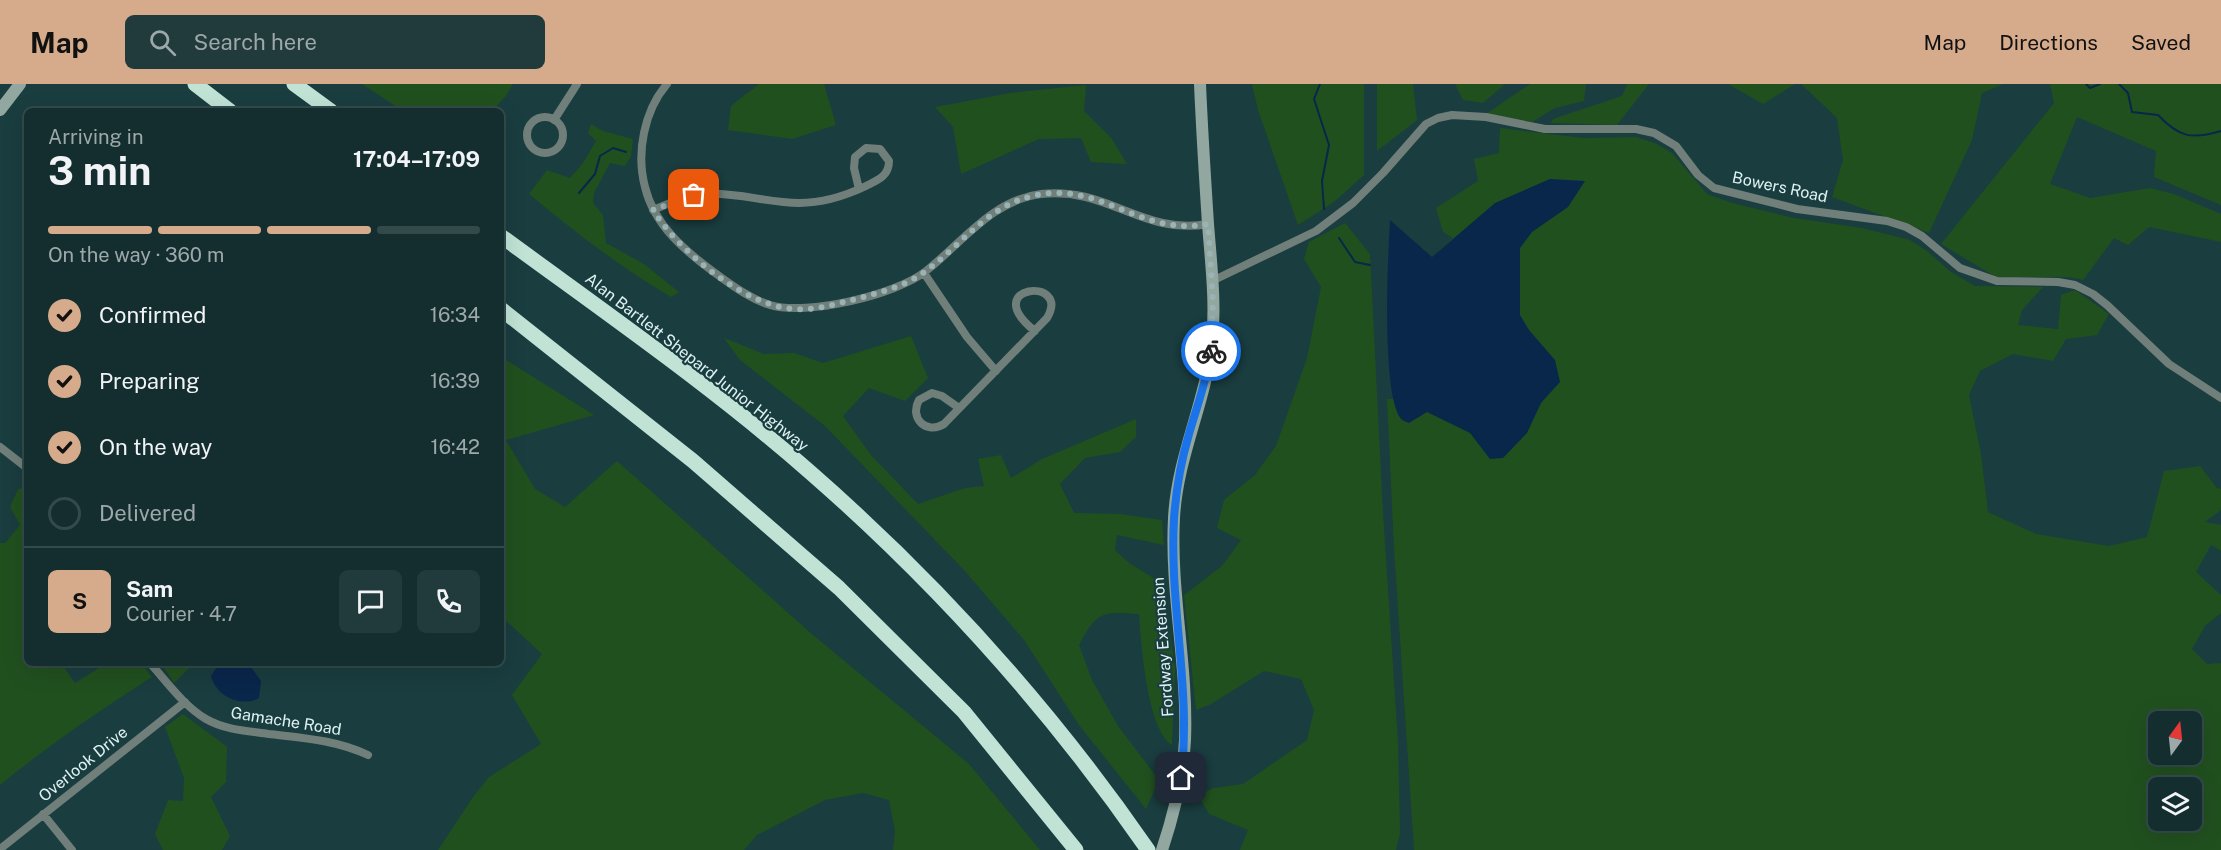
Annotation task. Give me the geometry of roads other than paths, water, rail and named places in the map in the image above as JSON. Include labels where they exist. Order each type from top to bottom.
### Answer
[{"type":"highway","points":[[195,84],[226,108]]},
{"type":"highway","points":[[294,84],[327,108]]},
{"type":"highway","name":"Alan Bartlett Shepard Junior Highway","points":[[504,238],[722,399],[811,473],[876,532],[958,615],[1022,686],[1077,753],[1145,846]]},
{"type":"highway","points":[[504,311],[693,461],[839,588],[964,712],[1076,850]]},
{"type":"street","points":[[0,110],[20,84]]},
{"type":"street","points":[[554,120],[577,84]]},
{"type":"street","name":"Fordway Extension","points":[[1162,850],[1176,805],[1185,741],[1184,694],[1173,545],[1174,517],[1182,462],[1209,363],[1213,321],[1200,84]]},
{"type":"street","points":[[665,85],[647,121],[642,144],[643,180],[653,210],[668,232],[689,253],[732,285],[770,305],[794,309],[822,307],[893,288],[924,273],[988,216],[1022,198],[1040,194],[1085,195],[1148,221],[1166,225],[1186,227],[1208,224]]},
{"type":"street","name":"Bowers Road","points":[[1212,281],[1316,231],[1353,203],[1426,124],[1438,118],[1452,115],[1485,117],[1545,129],[1636,129],[1654,133],[1676,146],[1698,175],[1714,188],[1797,209],[1887,221],[1906,227],[1922,236],[1960,268],[1997,281],[2058,282],[2076,285],[2107,305],[2169,364],[2221,398]]},
{"type":"street","points":[[541,118],[554,120],[561,129],[561,143],[550,152],[535,150],[528,139],[530,126],[541,118]]},
{"type":"street","points":[[653,210],[685,197],[704,194],[798,203],[829,200],[859,189],[879,180],[887,172],[889,165],[888,157],[880,149],[866,148],[855,157],[854,168],[859,189]]},
{"type":"street","points":[[924,273],[967,337],[996,371]]},
{"type":"street","points":[[959,408],[942,396],[932,393],[919,400],[915,411],[919,422],[925,427],[933,428],[944,424],[1035,331],[1047,318],[1051,308],[1050,300],[1045,294],[1035,290],[1021,295],[1016,308],[1020,319],[1035,331]]},
{"type":"street","points":[[0,447],[24,466]]},
{"type":"street","name":"Gamache Road","points":[[153,666],[185,702],[205,718],[222,726],[333,742],[368,754]]},
{"type":"street","name":"Overlook Drive","points":[[0,849],[185,702]]},
{"type":"street","points":[[43,814],[72,850]]},
{"type":"water","points":[[1550,179],[1585,181],[1568,207],[1532,232],[1520,248],[1520,315],[1529,330],[1555,360],[1560,382],[1541,403],[1527,433],[1503,458],[1490,459],[1470,433],[1427,412],[1409,423],[1401,419],[1395,405],[1388,354],[1387,323],[1390,220],[1432,257],[1495,203]]},
{"type":"water","points":[[250,666],[261,681],[259,698],[245,702],[237,701],[224,694],[218,689],[211,676],[217,667]]},
{"type":"waterway","points":[[1320,84],[1314,99],[1329,145],[1322,181],[1324,209]]},
{"type":"waterway","points":[[2086,84],[2090,88],[2100,84]]},
{"type":"waterway","points":[[2119,84],[2128,93],[2132,112],[2158,115],[2172,128],[2186,135],[2221,131]]},
{"type":"waterway","points":[[579,193],[595,174],[600,156],[613,148],[626,152]]},
{"type":"waterway","points":[[1339,238],[1355,262],[1370,265]]}]
